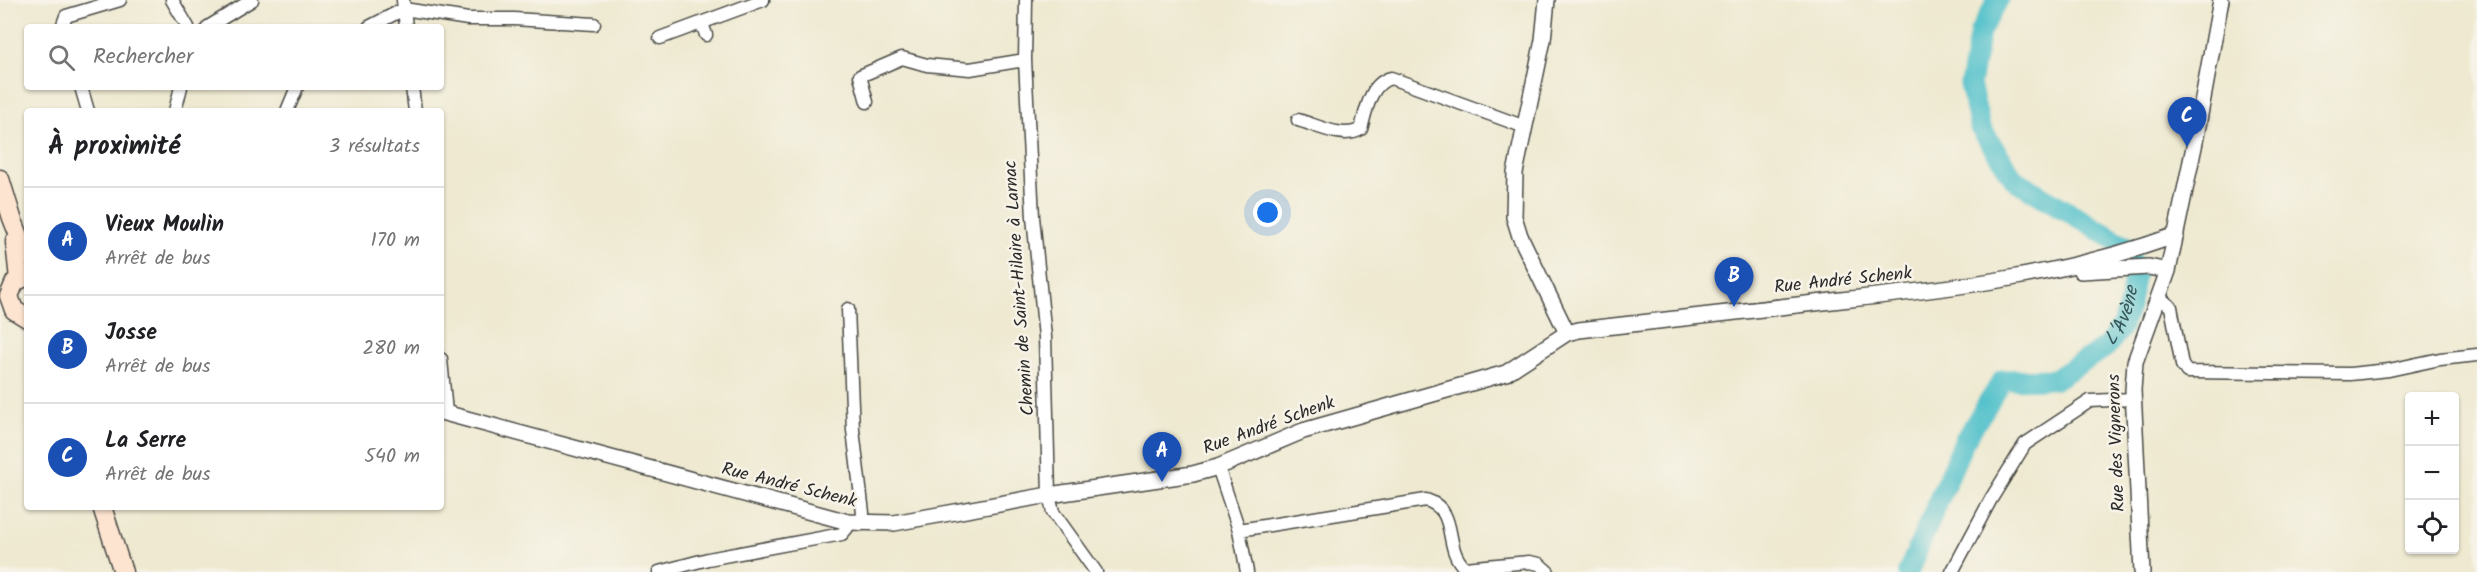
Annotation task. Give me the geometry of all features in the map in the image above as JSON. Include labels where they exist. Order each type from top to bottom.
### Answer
[{"type":"main road","points":[[0,178],[24,248]]},
{"type":"main road","points":[[12,218],[23,277],[12,286],[10,301],[14,310],[24,316]]},
{"type":"main road","points":[[103,510],[123,572]]},
{"type":"street","points":[[64,24],[66,16],[120,0]]},
{"type":"street","points":[[172,0],[186,24]]},
{"type":"street","points":[[213,24],[252,0]]},
{"type":"street","points":[[660,38],[704,29],[763,0]]},
{"type":"street","name":"Chemin de Saint-Hilaire à Larnac","points":[[1026,0],[1025,60],[1033,217],[1045,337],[1049,495],[1053,512],[1096,572]]},
{"type":"street","points":[[1547,0],[1543,40],[1515,173],[1514,218],[1520,236],[1567,333]]},
{"type":"street","name":"Rue des Vignerons","points":[[2142,572],[2133,399],[2135,362],[2168,271],[2221,0]]},
{"type":"street","points":[[404,4],[406,24]]},
{"type":"street","points":[[374,24],[404,4],[468,19],[514,19],[594,24]]},
{"type":"street","points":[[867,102],[860,76],[902,58],[927,64],[970,69],[1025,60]]},
{"type":"street","points":[[1298,120],[1344,134],[1354,134],[1361,129],[1368,104],[1376,89],[1383,80],[1391,78],[1525,128]]},
{"type":"street","points":[[82,90],[87,108]]},
{"type":"street","points":[[176,108],[181,90]]},
{"type":"street","points":[[288,108],[296,90]]},
{"type":"street","points":[[412,90],[415,108]]},
{"type":"street","name":"Rue André Schenk","points":[[2111,264],[2148,245],[2176,235]]},
{"type":"street","name":"Rue André Schenk","points":[[444,412],[855,523],[894,523],[1049,495],[1193,474],[1218,467],[1303,431],[1506,373],[1567,333],[1579,330],[1923,291],[2111,264],[2168,271]]},
{"type":"street","points":[[2159,297],[2171,307],[2182,365],[2187,372],[2350,374],[2389,370],[2440,359],[2477,355]]},
{"type":"street","points":[[659,572],[708,559],[842,534],[855,523],[862,513],[853,430],[848,309]]},
{"type":"street","points":[[1952,572],[1991,499],[2025,444],[2090,401],[2133,399]]},
{"type":"street","points":[[1218,467],[1239,530],[1247,572]]},
{"type":"street","points":[[1239,530],[1426,500],[1438,504],[1444,511],[1457,561],[1465,568],[1529,562],[1539,564],[1548,572]]},
{"type":"waterway","name":"L'Avène","points":[[1908,572],[1964,441],[2003,380],[2055,379],[2106,347],[2121,328],[2130,304],[2135,272],[2125,246],[2015,180],[1980,127],[1970,84],[1980,32],[1998,0]]},
{"type":"place","name":"La Serre","points":[[2187,147]]},
{"type":"place","name":"Josse","points":[[1734,307]]},
{"type":"place","name":"Vieux Moulin","points":[[1162,482]]}]
